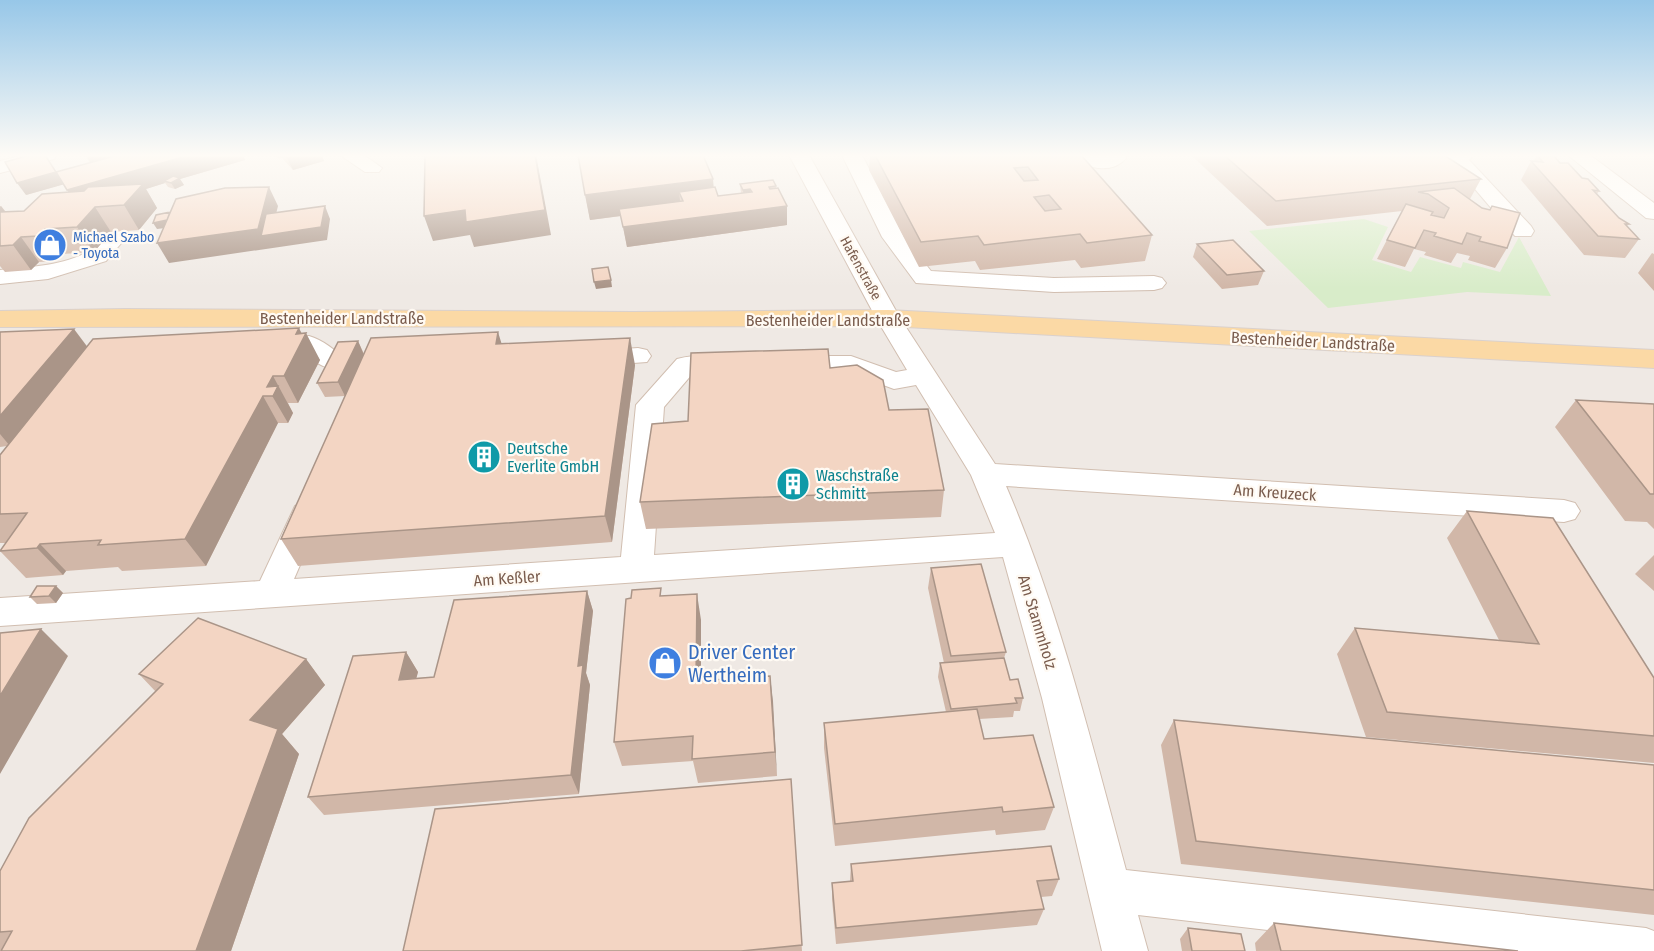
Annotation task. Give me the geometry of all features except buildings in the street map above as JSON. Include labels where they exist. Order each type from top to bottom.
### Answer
[{"type":"main road","name":"Bestenheider Landstraße","points":[[0,319],[136,317],[633,320],[888,318],[1654,359]]},
{"type":"street","name":"Hafenstraße","points":[[823,199],[888,318]]},
{"type":"street","points":[[874,199],[894,239],[912,267],[924,278],[1054,285],[1154,284]]},
{"type":"street","points":[[1494,199],[1523,231]]},
{"type":"street","points":[[1636,199],[1654,213]]},
{"type":"street","points":[[0,277],[48,272],[99,256],[118,234]]},
{"type":"street","name":"Am Stammholz","points":[[888,318],[986,474],[1015,544],[1061,698],[1125,951]]},
{"type":"street","points":[[251,347],[309,344],[331,361]]},
{"type":"street","points":[[561,359],[638,356]]},
{"type":"street","points":[[636,569],[650,405],[686,365],[851,364],[894,381],[924,375]]},
{"type":"street","name":"Am Kreuzeck","points":[[986,474],[1552,510],[1558,545]]},
{"type":"street","points":[[271,594],[317,489]]},
{"type":"street","name":"Am Keßler","points":[[0,612],[1015,544]]},
{"type":"street","points":[[1110,890],[1647,951]]},
{"type":"shaded area","points":[[0,199],[1654,199],[1654,951],[0,951]]},
{"type":"green space","points":[[1364,219],[1388,227],[1372,260],[1411,272],[1420,257],[1461,268],[1463,262],[1500,272],[1519,237],[1551,296],[1467,292],[1328,308],[1249,231]]},
{"type":"place","name":"Michael Szabo - Toyota","points":[[50,245]]},
{"type":"place","name":"Deutsche Everlite GmbH","points":[[484,457]]},
{"type":"place","name":"Waschstraße Schmitt","points":[[793,484]]},
{"type":"place","name":"Driver Center Wertheim","points":[[665,663]]}]
